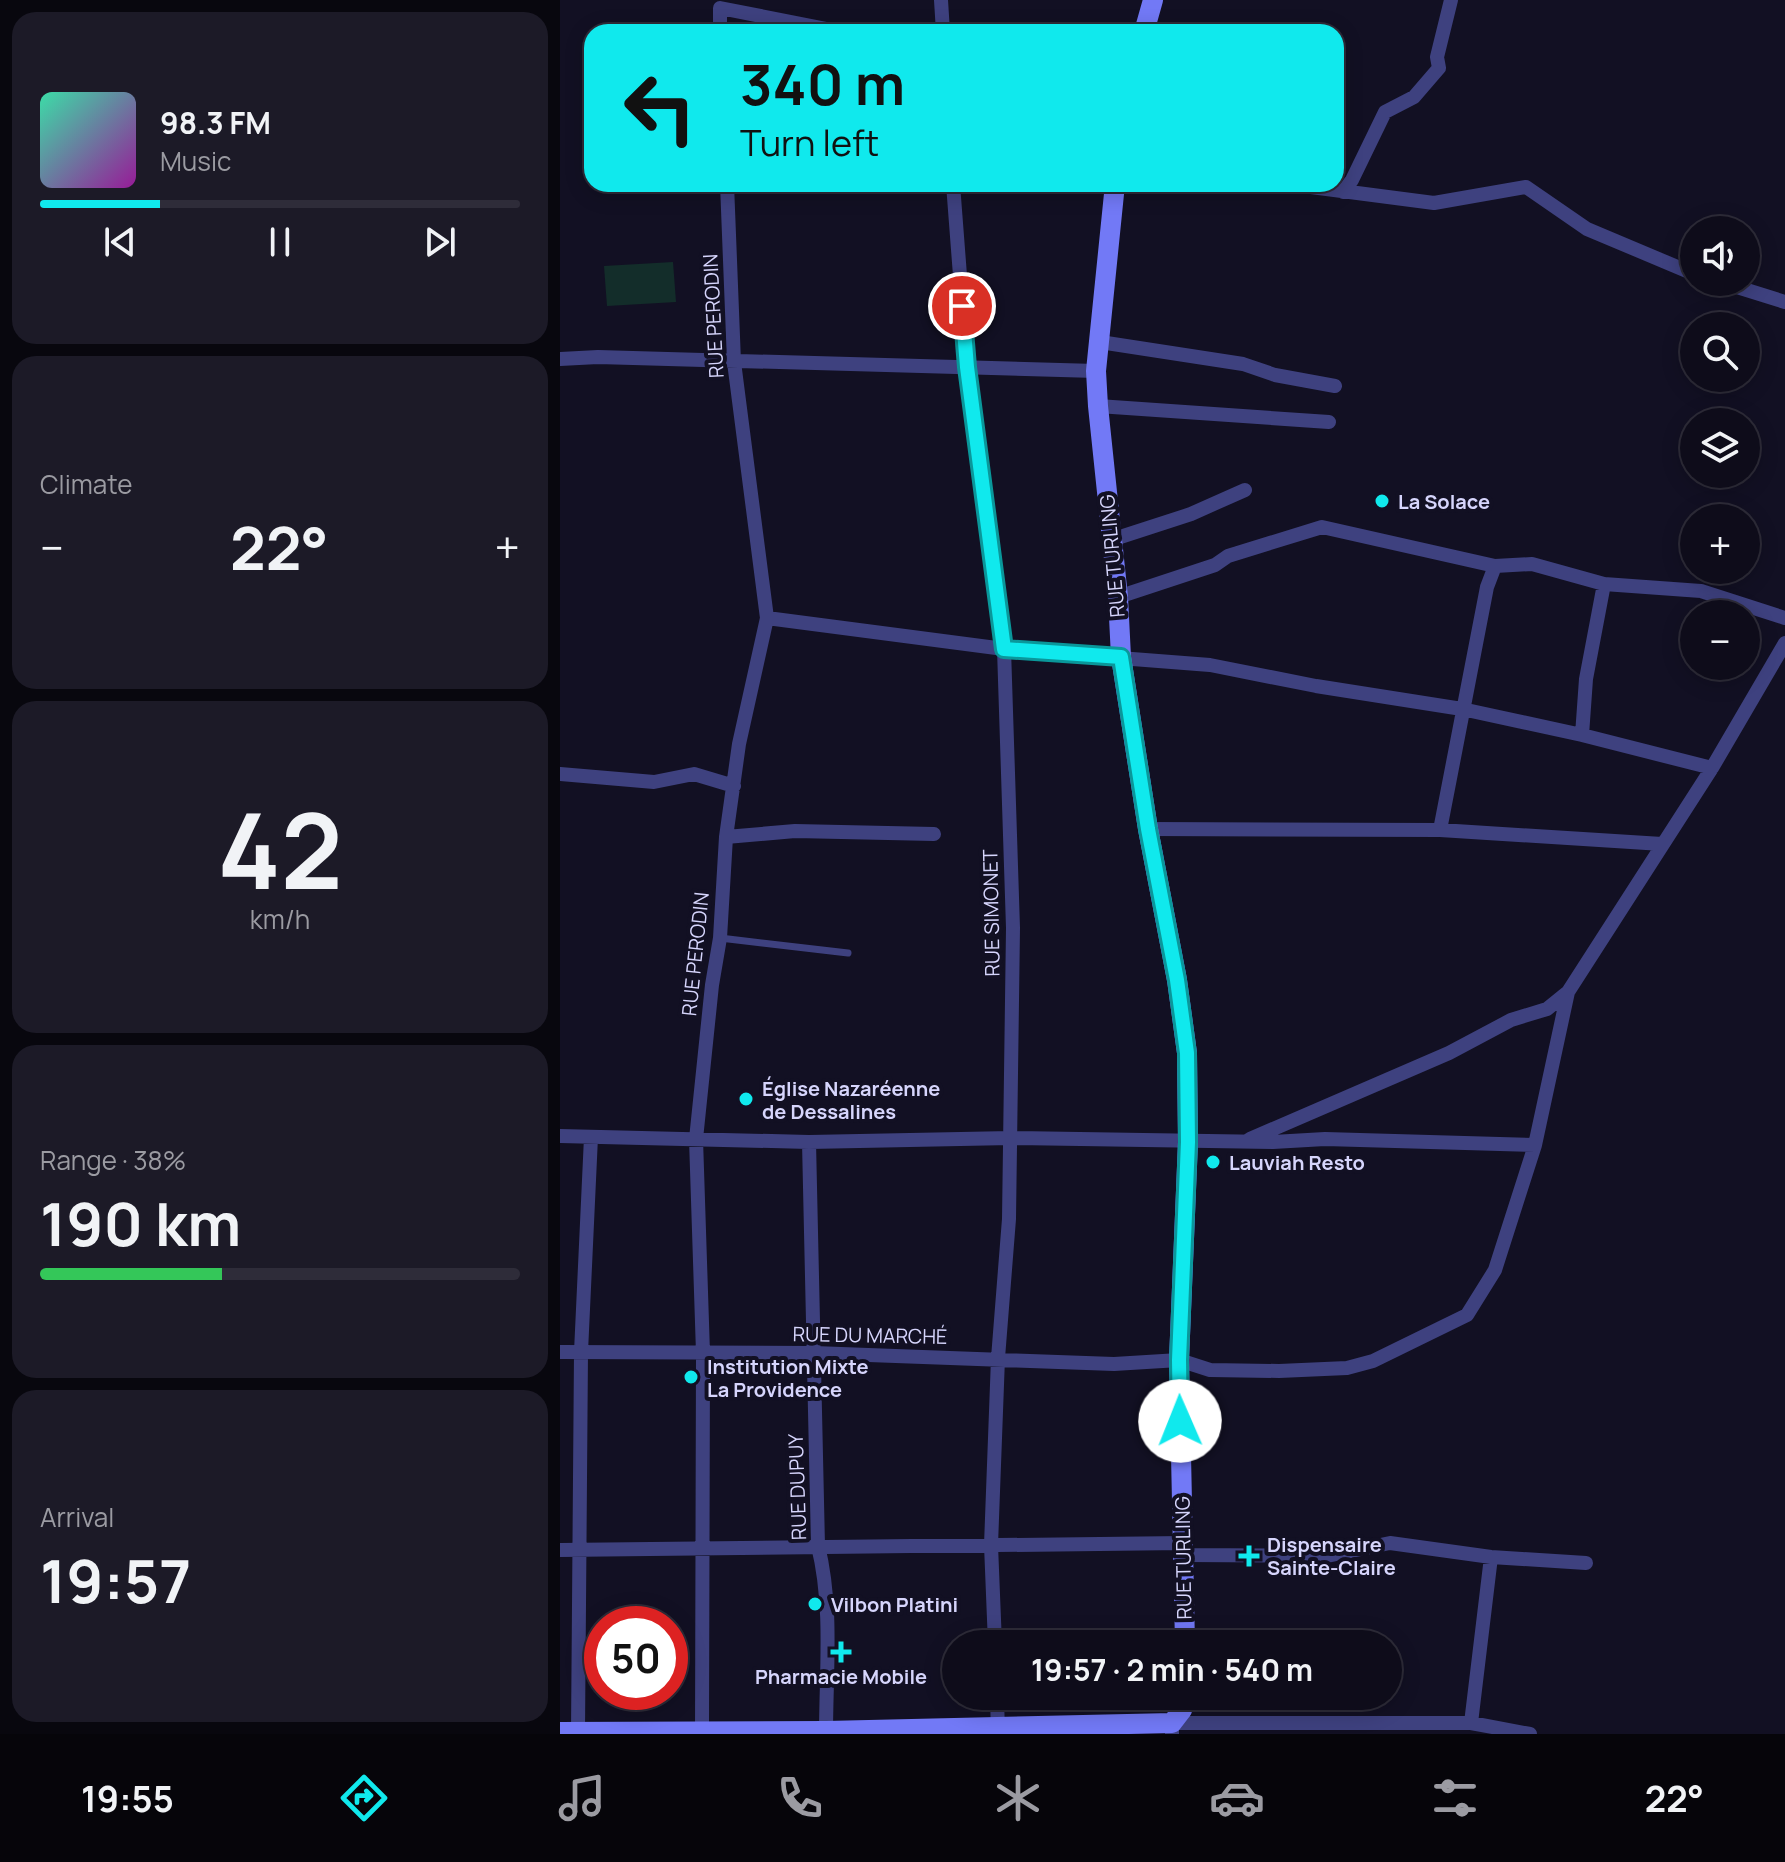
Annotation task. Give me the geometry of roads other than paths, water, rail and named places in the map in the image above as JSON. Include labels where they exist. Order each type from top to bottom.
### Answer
[{"type":"main road","points":[[1146,24],[1153,0]]},
{"type":"main road","name":"RUE TURLING","points":[[1114,192],[1096,371],[1098,406],[1118,597],[1121,657],[1187,1053],[1188,1142],[1179,1360],[1185,1630]]},
{"type":"main road","points":[[581,1732],[1172,1728],[1182,1710]]},
{"type":"street","points":[[941,0],[942,24]]},
{"type":"street","points":[[1344,191],[1385,112],[1414,97],[1439,68],[1437,57],[1451,0]]},
{"type":"street","points":[[720,24],[720,8],[801,24]]},
{"type":"street","points":[[1343,192],[1434,203],[1526,187],[1587,229],[1680,268]]},
{"type":"street","name":"RUE PERODIN","points":[[702,1733],[703,1353],[696,1139],[705,1042],[720,938],[726,837],[739,744],[767,618],[734,362],[727,192]]},
{"type":"street","name":"RUE SIMONET","points":[[954,192],[967,367],[1004,649],[1013,928],[1009,1219],[998,1358],[991,1545],[994,1630]]},
{"type":"street","points":[[1760,294],[1785,302]]},
{"type":"street","points":[[1100,342],[1243,364],[1275,375],[1335,386]]},
{"type":"street","points":[[560,359],[598,357],[1096,371]]},
{"type":"street","points":[[1098,406],[1329,422]]},
{"type":"street","points":[[1111,540],[1191,514],[1245,490]]},
{"type":"street","points":[[1118,597],[1215,565],[1228,556],[1322,527],[1495,566],[1532,564],[1604,584],[1701,591],[1785,618]]},
{"type":"street","points":[[1440,830],[1487,587],[1495,566]]},
{"type":"street","points":[[1582,735],[1586,679],[1604,584]]},
{"type":"street","points":[[767,618],[1004,649],[1210,665],[1316,686],[1462,709],[1712,768]]},
{"type":"street","points":[[1245,1141],[1449,1053],[1511,1020],[1547,1009],[1568,992],[1712,768],[1785,643]]},
{"type":"street","points":[[560,774],[654,782],[694,774],[734,786]]},
{"type":"street","points":[[1148,829],[1440,830],[1662,844]]},
{"type":"street","points":[[726,837],[806,831],[934,834]]},
{"type":"street","name":"RUE DU MARCHÉ","points":[[560,1352],[814,1353],[1114,1364],[1179,1360],[1210,1370],[1279,1371],[1347,1368],[1373,1361],[1467,1315],[1495,1270],[1535,1145],[1568,992]]},
{"type":"street","points":[[560,1136],[809,1142],[1011,1138],[1188,1142],[1325,1139],[1535,1145]]},
{"type":"street","points":[[581,1732],[581,1352],[591,1137]]},
{"type":"street","name":"RUE DUPUY","points":[[809,1142],[818,1546],[824,1568],[826,1732]]},
{"type":"street","points":[[560,1550],[991,1545],[1327,1556],[1390,1543],[1491,1557],[1586,1563]]},
{"type":"street","points":[[1471,1723],[1491,1557]]},
{"type":"street","points":[[997,1710],[998,1731]]},
{"type":"street","points":[[1172,1728],[1471,1723],[1530,1734]]},
{"type":"lane","points":[[720,938],[848,953]]},
{"type":"place","name":"La Solace","points":[[1382,501]]},
{"type":"place","name":"Église Nazaréenne de Dessalines","points":[[746,1099]]},
{"type":"place","name":"Lauviah Resto","points":[[1213,1162]]},
{"type":"place","name":"Institution Mixte La Providence","points":[[691,1377]]},
{"type":"place","name":"Dispensaire Sainte-Claire","points":[[1249,1556]]},
{"type":"place","name":"Vilbon Platini","points":[[815,1604]]},
{"type":"place","name":"Pharmacie Mobile","points":[[841,1652]]}]
